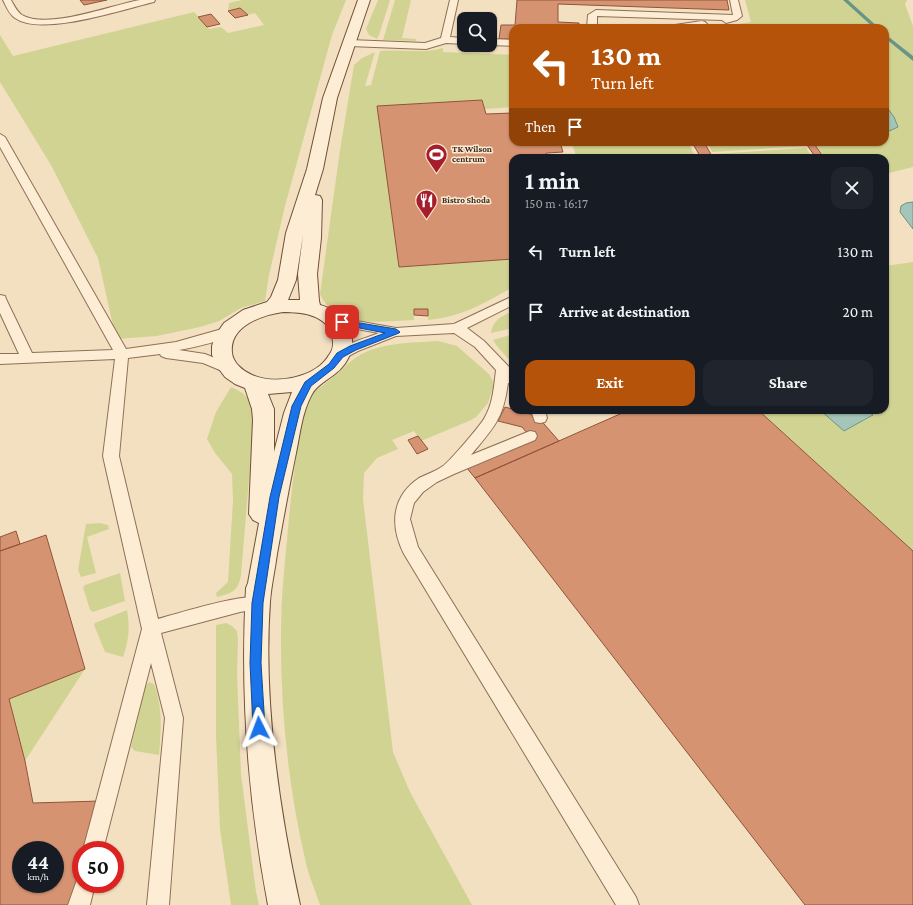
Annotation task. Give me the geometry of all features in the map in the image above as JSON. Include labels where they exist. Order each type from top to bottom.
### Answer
[{"type":"main road","points":[[274,306],[280,297],[286,280],[295,233],[314,169],[330,98],[364,0]]},
{"type":"main road","points":[[312,309],[308,299],[307,285],[312,236],[314,169]]},
{"type":"main road","points":[[258,603],[275,497],[292,420],[302,392],[308,384],[332,366],[340,355],[343,346],[343,337],[340,328],[334,320],[324,314],[312,309],[294,306],[274,306],[256,312],[240,320],[229,331],[222,343],[221,356],[227,368],[238,378],[254,385],[276,387],[298,384],[318,376]]},
{"type":"main road","points":[[254,385],[263,409],[264,420],[256,663],[259,728],[266,800],[284,905]]},
{"type":"lane","points":[[7,0],[17,16],[28,21],[45,22],[64,20],[151,0]]},
{"type":"lane","points":[[445,40],[454,0]]},
{"type":"lane","points":[[699,24],[738,16],[734,0]]},
{"type":"lane","points":[[592,24],[592,15],[596,13],[734,18]]},
{"type":"lane","points":[[349,43],[426,46],[445,40],[457,41]]},
{"type":"lane","points":[[497,42],[509,43]]},
{"type":"lane","points":[[0,137],[122,354],[111,456],[151,628],[174,718],[158,905]]},
{"type":"lane","points":[[0,299],[27,358]]},
{"type":"lane","points":[[334,320],[396,332],[456,328],[509,302]]},
{"type":"lane","points":[[456,328],[467,333],[509,376]]},
{"type":"lane","points":[[0,359],[122,354],[156,351],[195,343],[229,331]]},
{"type":"lane","points":[[340,355],[353,348],[396,332]]},
{"type":"lane","points":[[156,351],[205,359],[227,368]]},
{"type":"lane","points":[[449,470],[491,421],[498,404],[503,369]]},
{"type":"lane","points":[[530,436],[426,481],[409,496],[402,520],[410,549],[628,905]]},
{"type":"lane","points":[[151,628],[240,605],[258,603]]},
{"type":"lane","points":[[96,841],[151,628]]},
{"type":"lane","points":[[79,905],[82,893]]},
{"type":"green space","points":[[242,0],[346,0],[332,35],[285,206],[269,275],[265,301],[241,308],[219,321],[200,327],[157,336],[116,339],[98,258],[51,165],[0,82],[0,35],[13,56],[194,12],[209,29],[221,27],[228,33],[264,25],[255,13],[248,15],[240,8],[228,11],[229,3]]},
{"type":"green space","points":[[378,0],[390,0],[377,39],[369,35],[366,29]]},
{"type":"green space","points":[[395,0],[411,0],[402,38],[416,39],[416,41],[383,40]]},
{"type":"green space","points":[[745,0],[907,0],[905,4],[913,26],[913,167],[889,173],[889,154],[822,154],[817,146],[889,146],[889,24],[738,24],[751,22]]},
{"type":"green space","points":[[443,48],[443,52],[509,55],[509,107],[485,109],[482,100],[378,107],[399,267],[509,259],[509,289],[463,312],[441,318],[428,320],[428,316],[414,309],[414,320],[374,322],[348,318],[337,313],[327,305],[320,294],[340,150],[354,65],[362,58],[375,52],[365,86],[371,85],[380,51],[435,50]]},
{"type":"green space","points":[[572,146],[690,146],[694,154],[576,154]]},
{"type":"green space","points":[[709,146],[805,146],[712,152]]},
{"type":"green space","points":[[806,148],[810,154],[713,154]]},
{"type":"green space","points":[[913,262],[913,551],[762,414],[825,414],[844,431],[873,416],[871,414],[889,414],[889,265]]},
{"type":"green space","points":[[509,313],[509,329],[491,333],[496,322]]},
{"type":"green space","points":[[509,335],[509,360],[497,346],[493,340]]},
{"type":"green space","points":[[438,341],[457,346],[489,374],[493,381],[493,388],[488,403],[476,417],[469,421],[421,441],[414,431],[392,440],[398,449],[377,458],[364,473],[363,499],[393,752],[410,792],[472,905],[320,905],[306,865],[294,803],[286,746],[282,688],[282,596],[290,505],[302,419],[306,402],[314,392],[357,357],[376,348],[396,344]]},
{"type":"green space","points":[[231,387],[246,396],[250,403],[254,420],[241,575],[238,585],[234,590],[217,597],[216,593],[228,582],[233,500],[232,474],[215,453],[207,439],[216,412]]},
{"type":"green space","points":[[100,523],[108,525],[109,529],[87,537],[96,573],[81,577],[78,570],[86,524]]},
{"type":"green space","points":[[120,573],[125,601],[93,612],[90,610],[83,587]]},
{"type":"green space","points":[[127,610],[128,634],[127,645],[123,657],[105,652],[94,625],[95,623]]},
{"type":"green space","points":[[226,623],[237,631],[238,639],[237,674],[241,774],[256,892],[259,905],[231,905],[220,829],[216,736],[216,625]]},
{"type":"green space","points":[[85,669],[25,761],[9,699]]},
{"type":"green space","points":[[149,682],[154,684],[159,701],[161,728],[159,755],[135,751],[131,747],[145,687]]},
{"type":"shaded area","points":[[889,110],[894,117],[898,127],[889,131]]},
{"type":"shaded area","points":[[913,202],[913,229],[900,212],[901,206],[906,203]]},
{"type":"shaded area","points":[[825,414],[873,415],[844,431]]},
{"type":"building","points":[[80,0],[107,0],[84,5]]},
{"type":"building","points":[[517,0],[727,0],[729,10],[558,4],[558,22],[579,24],[515,24]]},
{"type":"building","points":[[240,8],[248,15],[235,18],[228,11]]},
{"type":"building","points":[[211,14],[220,24],[207,27],[198,17]]},
{"type":"building","points":[[501,25],[509,25],[509,39],[499,39]]},
{"type":"building","points":[[482,100],[486,114],[509,113],[509,146],[561,146],[563,152],[546,154],[509,154],[509,259],[399,267],[377,106]]},
{"type":"building","points":[[694,146],[706,146],[711,154],[699,154]]},
{"type":"building","points":[[808,146],[816,146],[821,154],[813,154]]},
{"type":"building","points":[[414,309],[428,309],[428,316],[414,315]]},
{"type":"building","points":[[505,407],[509,408],[509,414],[530,414],[537,416],[559,441],[475,478],[466,467],[532,439],[522,427],[498,421]]},
{"type":"building","points":[[620,414],[762,414],[913,551],[913,905],[805,905],[475,478]]},
{"type":"building","points":[[418,436],[428,449],[417,454],[408,440]]},
{"type":"building","points":[[16,531],[20,544],[0,551],[0,537]]},
{"type":"building","points":[[46,535],[85,669],[9,699],[25,761],[33,803],[100,801],[89,841],[72,841],[72,893],[74,893],[71,905],[0,905],[0,551]]},
{"type":"waterway","points":[[845,0],[872,24]]},
{"type":"waterway","points":[[889,38],[913,59]]},
{"type":"place","name":"TK Wilson centrum","points":[[437,174]]},
{"type":"place","name":"Bistro Shoda","points":[[426,220]]},
{"type":"route","points":[[259,728],[256,663],[258,603],[275,497],[292,420],[302,392],[308,384],[332,366],[340,355],[353,348],[396,332],[342,322]]}]
